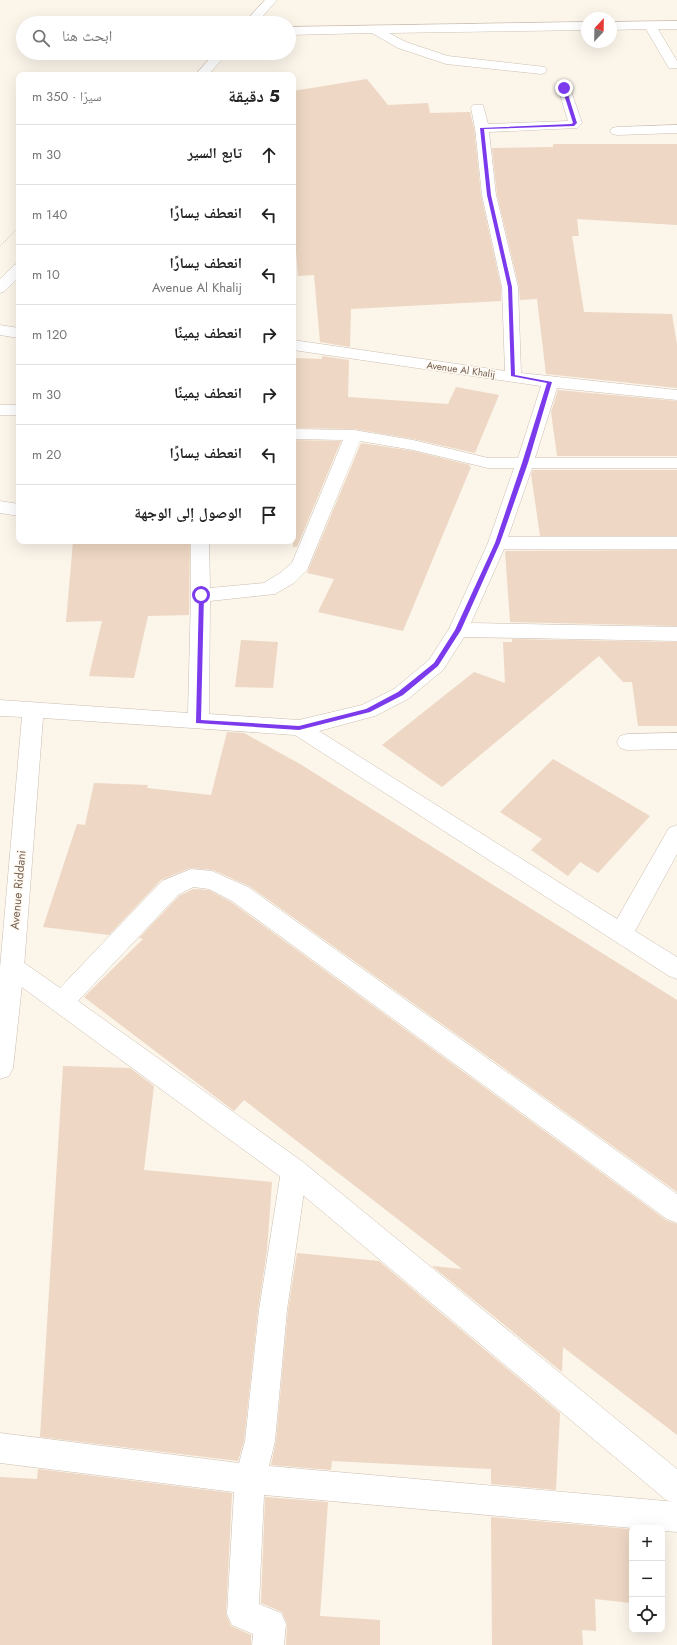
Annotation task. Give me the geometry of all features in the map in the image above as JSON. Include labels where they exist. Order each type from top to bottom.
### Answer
[{"type":"street","points":[[256,16],[271,0]]},
{"type":"street","points":[[650,25],[676,68]]},
{"type":"street","points":[[617,26],[677,25]]},
{"type":"street","points":[[296,31],[581,26]]},
{"type":"street","points":[[374,30],[402,45],[446,60],[541,70]]},
{"type":"street","points":[[204,72],[215,60]]},
{"type":"street","points":[[482,128],[572,125],[575,123],[574,117],[564,88]]},
{"type":"street","points":[[478,108],[482,128],[489,195],[510,287],[513,376]]},
{"type":"street","points":[[617,131],[677,129]]},
{"type":"street","points":[[0,288],[16,271]]},
{"type":"street","points":[[0,330],[16,333]]},
{"type":"street","name":"Avenue Al Khalij","points":[[296,345],[550,382],[677,395]]},
{"type":"street","points":[[0,708],[299,728],[368,710],[401,694],[436,665],[458,630],[497,543],[525,463],[550,382]]},
{"type":"street","points":[[0,410],[16,410]]},
{"type":"street","points":[[296,434],[354,435],[413,445],[488,463],[677,463]]},
{"type":"street","points":[[201,595],[268,589],[287,578],[300,566],[354,435]]},
{"type":"street","points":[[0,508],[16,510]]},
{"type":"street","points":[[497,543],[677,543]]},
{"type":"street","points":[[198,722],[201,595],[200,544]]},
{"type":"street","points":[[458,630],[677,634]]},
{"type":"street","name":"Avenue Riddani","points":[[0,1068],[12,967],[33,711]]},
{"type":"street","points":[[299,728],[677,969]]},
{"type":"street","points":[[627,742],[677,741]]},
{"type":"street","points":[[621,934],[677,834]]},
{"type":"street","points":[[62,1002],[170,888],[191,878],[212,880],[240,894],[677,1210]]},
{"type":"street","points":[[12,967],[294,1171],[677,1489]]},
{"type":"street","points":[[268,1645],[270,1624],[243,1614],[250,1480],[260,1441],[274,1310],[294,1171]]},
{"type":"street","points":[[0,1448],[250,1480],[677,1517]]},
{"type":"path","points":[[0,246],[16,230]]},
{"type":"building","points":[[367,79],[388,105],[428,103],[430,113],[470,112],[474,128],[481,195],[501,287],[501,301],[351,309],[350,347],[320,342],[314,275],[298,276],[296,252],[296,91]]},
{"type":"building","points":[[553,144],[677,144],[677,225],[577,219],[579,236],[572,236],[584,312],[672,314],[677,345],[677,388],[546,374],[537,299],[520,300],[519,287],[497,195],[492,148],[553,147]]},
{"type":"building","points":[[322,356],[349,360],[348,397],[448,404],[456,387],[499,395],[475,453],[413,439],[354,429],[296,428],[296,358],[322,359]]},
{"type":"building","points":[[558,390],[677,401],[677,456],[557,456],[551,412]]},
{"type":"building","points":[[296,440],[341,441],[297,547],[293,547],[293,544],[296,544]]},
{"type":"building","points":[[361,443],[413,451],[470,465],[469,467],[471,467],[403,631],[318,612],[334,579],[307,573]]},
{"type":"building","points":[[533,470],[677,470],[677,536],[540,536],[531,474]]},
{"type":"building","points":[[73,544],[190,544],[189,615],[148,616],[134,678],[89,676],[102,621],[66,622]]},
{"type":"building","points":[[677,550],[677,626],[510,622],[505,551]]},
{"type":"building","points":[[512,639],[677,642],[677,726],[638,726],[632,682],[623,682],[599,656],[442,787],[382,745],[474,672],[505,683],[503,642],[512,642]]},
{"type":"building","points":[[241,640],[278,642],[273,688],[235,687]]},
{"type":"building","points":[[227,732],[244,733],[300,764],[677,1000],[677,1192],[249,886],[213,870],[190,868],[161,880],[109,935],[43,927],[77,824],[85,825],[94,783],[148,785],[147,788],[211,795]]},
{"type":"building","points":[[553,759],[650,816],[598,873],[580,862],[568,876],[531,850],[542,839],[500,812]]},
{"type":"building","points":[[193,889],[209,890],[231,902],[666,1220],[677,1224],[677,1435],[563,1347],[562,1372],[432,1266],[462,1269],[244,1100],[234,1111],[84,997],[143,939],[139,938],[179,896]]},
{"type":"building","points":[[63,1066],[130,1068],[154,1086],[144,1170],[272,1182],[267,1250],[258,1310],[244,1441],[238,1461],[40,1437]]},
{"type":"building","points":[[297,1253],[379,1261],[560,1413],[556,1490],[491,1484],[491,1469],[332,1461],[331,1470],[271,1465],[276,1441],[288,1310]]},
{"type":"building","points":[[38,1469],[232,1493],[226,1614],[231,1626],[251,1635],[251,1645],[0,1645],[0,1477],[37,1479]]},
{"type":"building","points":[[265,1497],[328,1502],[320,1616],[380,1620],[380,1645],[286,1645],[287,1624],[282,1612],[261,1603]]},
{"type":"building","points":[[491,1517],[629,1529],[629,1603],[595,1599],[596,1631],[582,1630],[583,1645],[492,1645]]},
{"type":"route","points":[[201,595],[198,722],[299,728],[368,710],[401,694],[436,665],[458,630],[497,543],[525,463],[533,433],[550,382],[513,376],[510,287],[489,195],[482,128],[572,125],[575,123],[574,117],[564,88]]}]
